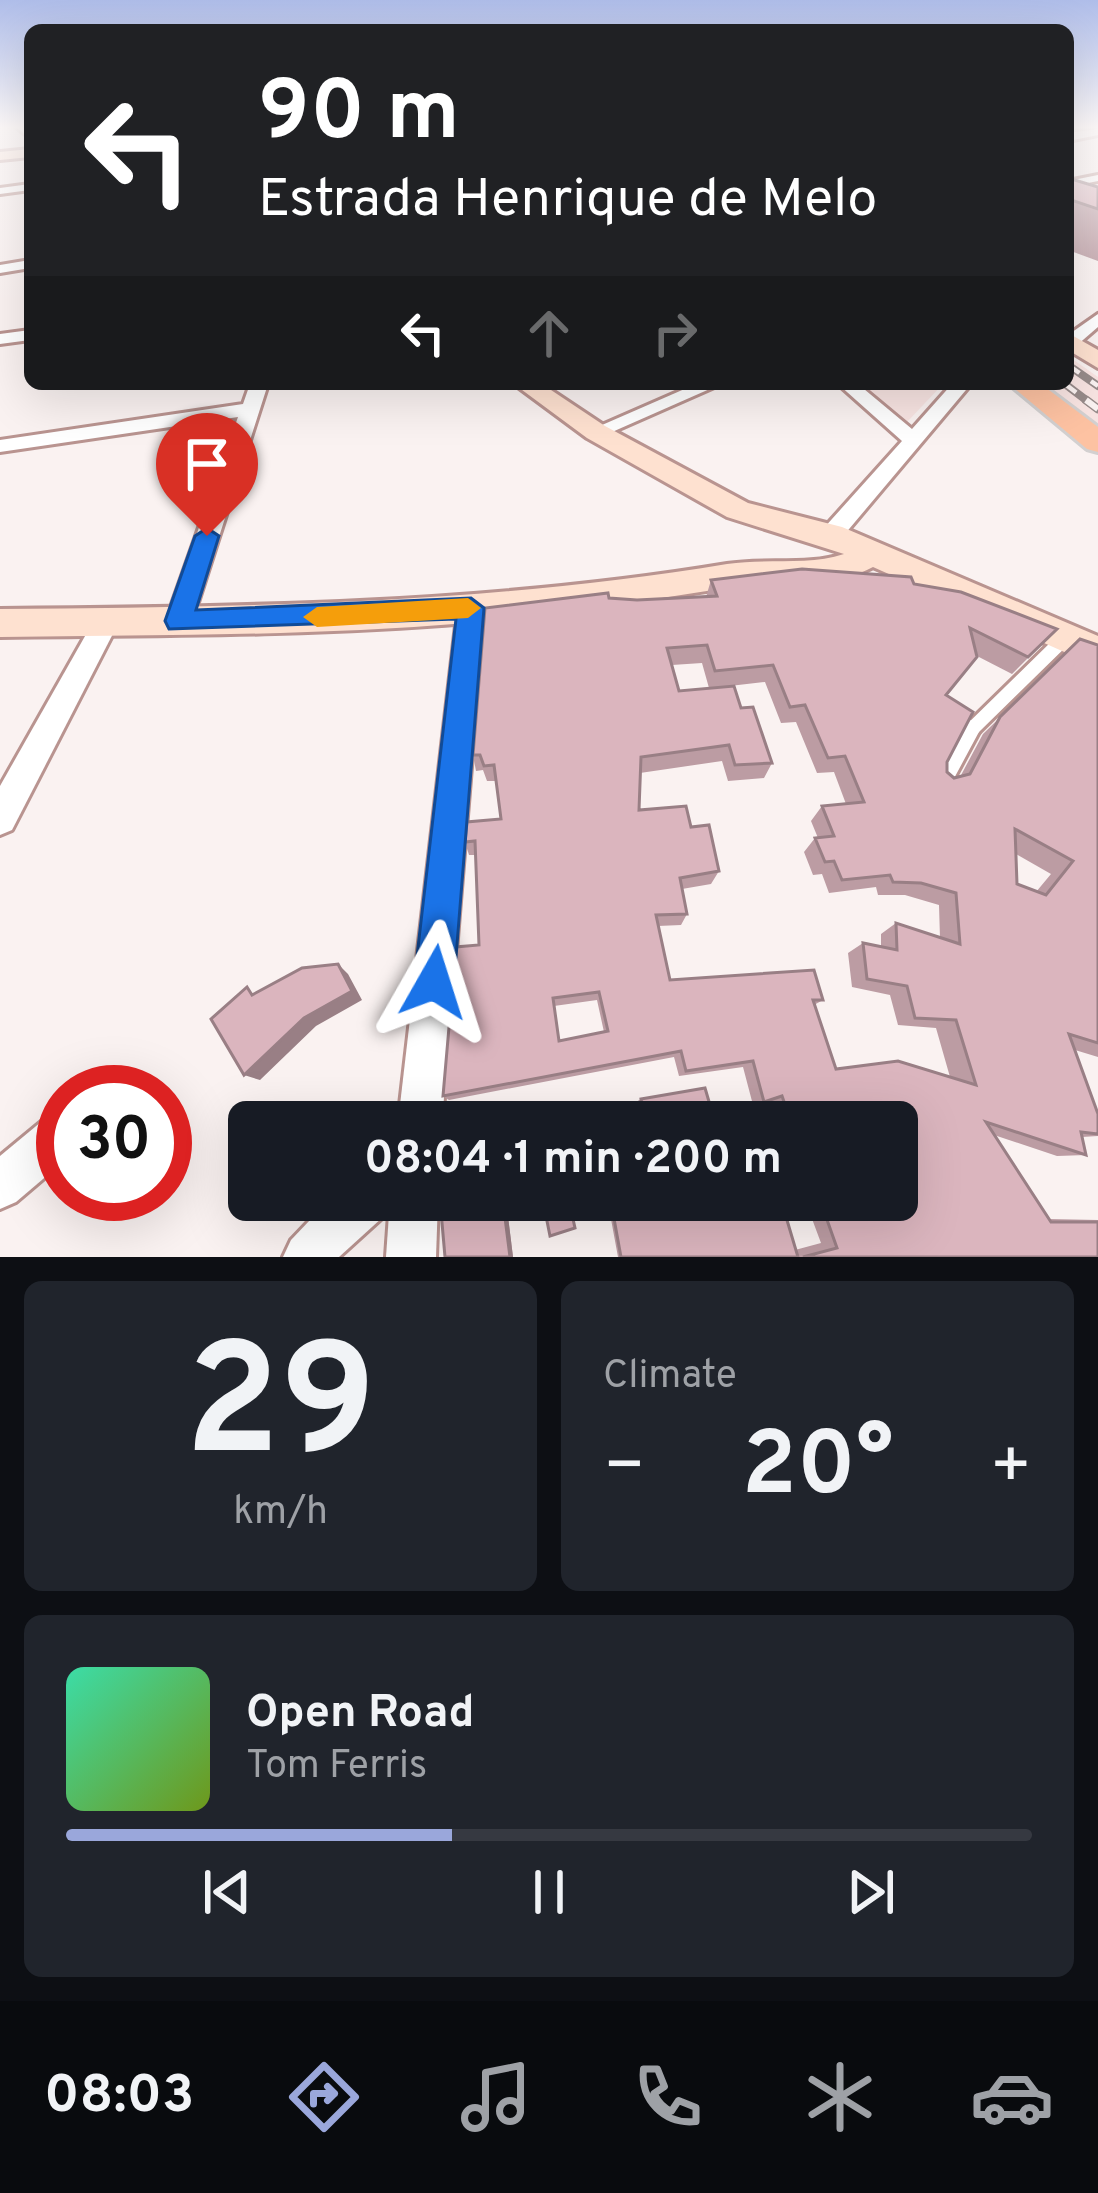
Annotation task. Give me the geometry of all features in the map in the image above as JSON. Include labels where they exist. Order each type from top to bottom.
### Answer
[{"type":"main road","points":[[535,390],[596,432],[738,510],[765,530],[773,548],[764,562],[743,573]]},
{"type":"main road","points":[[1031,390],[1098,442]]},
{"type":"main road","points":[[738,510],[830,535],[1082,645]]},
{"type":"main road","points":[[0,623],[178,621],[471,608],[699,584],[743,573],[836,571],[871,553]]},
{"type":"street","points":[[1074,337],[1098,319]]},
{"type":"street","points":[[178,621],[258,390]]},
{"type":"street","points":[[596,432],[698,390]]},
{"type":"street","points":[[855,390],[913,440]]},
{"type":"street","points":[[830,535],[957,390]]},
{"type":"street","points":[[0,446],[250,410]]},
{"type":"street","points":[[422,1101],[471,608]]},
{"type":"street","points":[[0,819],[106,622]]},
{"type":"street","points":[[0,1186],[36,1156]]},
{"type":"street","points":[[308,1257],[340,1221]]},
{"type":"street","points":[[411,1257],[413,1221]]},
{"type":"lane","points":[[943,782],[948,763],[970,730],[1082,645]]},
{"type":"shaded area","points":[[1074,360],[1098,377],[1098,432],[1043,390],[1074,390]]},
{"type":"shaded area","points":[[869,390],[937,390],[907,422]]},
{"type":"building","points":[[1074,186],[1098,187],[1098,209],[1074,201]]},
{"type":"building","points":[[802,569],[911,577],[914,584],[961,592],[1057,629],[1028,657],[970,628],[977,657],[946,695],[973,712],[947,762],[947,772],[954,778],[970,774],[1000,717],[1080,639],[1098,645],[1098,1043],[1069,1034],[1098,1114],[1098,1134],[1081,1132],[1086,1155],[986,1122],[1051,1222],[1098,1222],[1098,1257],[803,1257],[837,1248],[827,1221],[918,1221],[918,1101],[784,1101],[782,1096],[764,1101],[753,1061],[686,1071],[681,1051],[443,1096],[456,947],[479,945],[475,841],[465,842],[467,822],[501,819],[494,765],[484,766],[480,755],[473,755],[485,608],[608,593],[609,598],[637,600],[717,596],[711,580]],"holes":[[[707,645],[715,671],[773,665],[790,707],[805,705],[828,758],[845,756],[864,802],[822,806],[834,836],[815,838],[825,862],[834,861],[842,880],[890,875],[893,882],[921,883],[956,893],[960,944],[896,923],[897,950],[863,943],[867,979],[907,986],[915,1018],[956,1020],[976,1085],[898,1061],[836,1069],[813,1000],[823,1000],[814,970],[670,980],[656,915],[687,914],[680,878],[719,871],[709,825],[691,827],[686,806],[639,810],[641,757],[729,745],[735,765],[772,763],[753,707],[741,708],[734,686],[679,691],[667,648]],[[1015,829],[1073,861],[1046,895],[1017,884]],[[599,992],[608,1031],[559,1041],[553,998]]]},
{"type":"building","points":[[338,964],[352,991],[304,1018],[244,1075],[211,1019],[247,987],[252,995],[302,968]]},
{"type":"building","points":[[705,1088],[709,1101],[641,1101]]},
{"type":"building","points":[[442,1221],[505,1221],[510,1257],[445,1257]]},
{"type":"building","points":[[547,1221],[573,1221],[575,1228],[550,1236]]},
{"type":"building","points":[[614,1221],[787,1221],[798,1257],[621,1257]]},
{"type":"railway","points":[[1074,369],[1098,386]]},
{"type":"railway","points":[[1073,390],[1090,403]]},
{"type":"railway","points":[[1086,400],[1090,403]]},
{"type":"railway","points":[[1090,403],[1098,409]]},
{"type":"slow traffic","points":[[317,617],[468,608]]},
{"type":"route","points":[[207,536],[178,621],[471,608],[434,982]]}]
